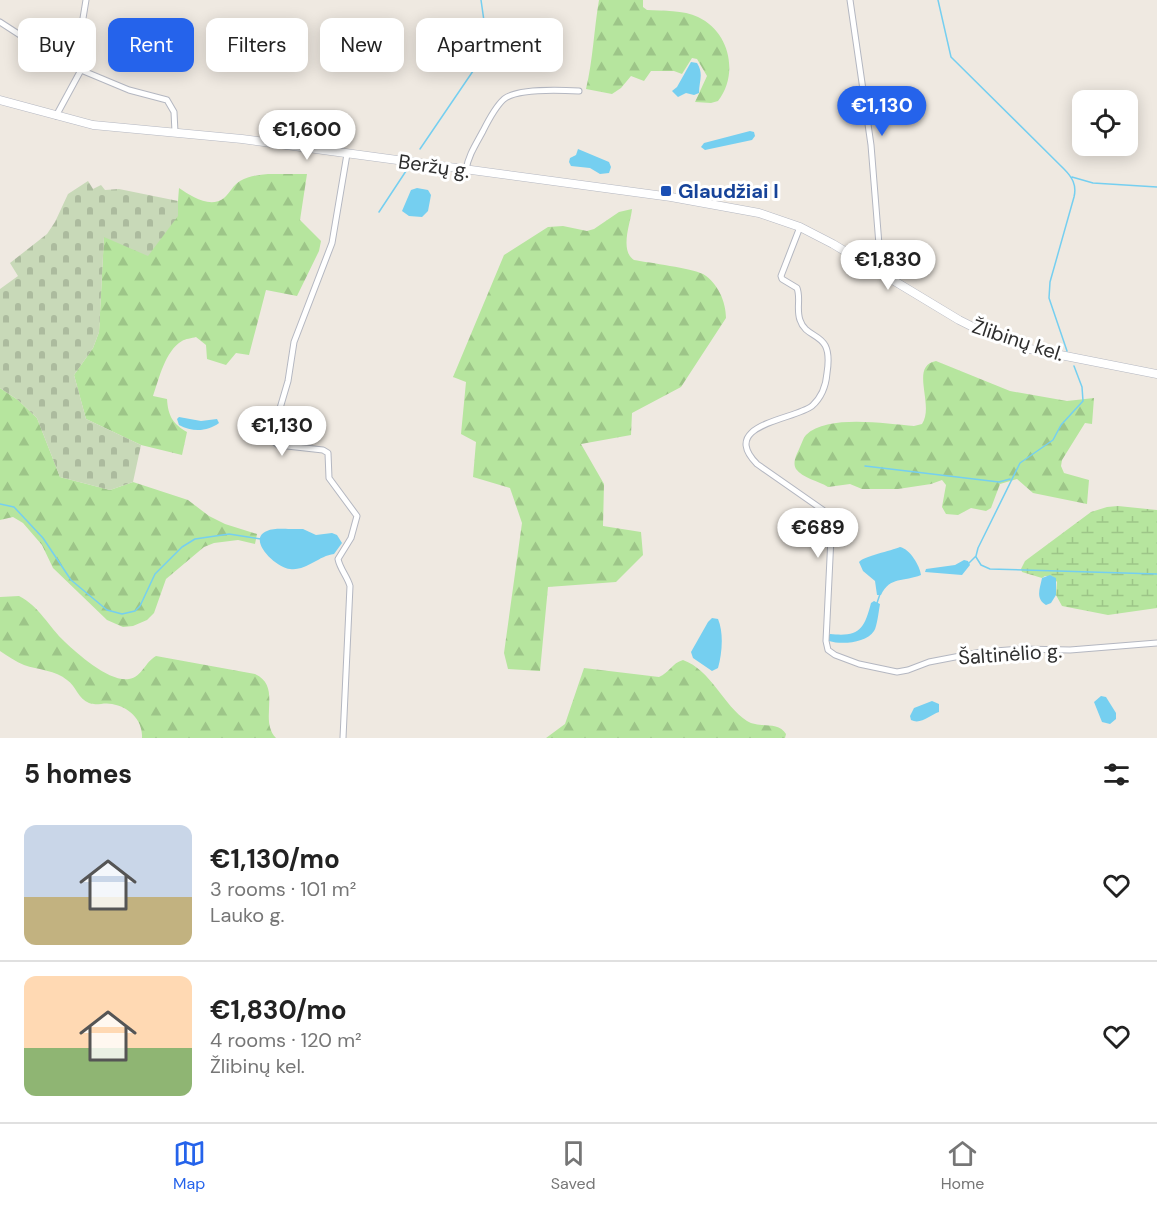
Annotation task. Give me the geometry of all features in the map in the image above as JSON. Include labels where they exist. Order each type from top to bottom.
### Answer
[{"type":"main road","name":"Beržų g.","points":[[0,100],[93,125],[175,132],[621,191]]},
{"type":"main road","name":"Žlibinų kel.","points":[[621,191],[747,210],[776,218],[800,227],[876,269],[959,320],[1004,340],[1059,356],[1157,374]]},
{"type":"street","points":[[84,18],[86,0]]},
{"type":"street","points":[[850,0],[874,175],[880,257],[876,269]]},
{"type":"street","points":[[0,22],[18,34]]},
{"type":"street","points":[[56,116],[76,72]]},
{"type":"street","points":[[87,72],[117,85],[167,100],[174,112],[175,132]]},
{"type":"street","points":[[466,170],[472,151],[489,120],[506,98],[515,94],[553,90],[579,91]]},
{"type":"street","points":[[343,738],[350,586],[348,577],[338,559],[351,538],[357,516],[329,478],[328,453],[323,450],[278,444],[274,442],[273,432],[288,381],[294,342],[332,243],[347,154]]},
{"type":"street","name":"Šaltinėlio g.","points":[[800,227],[780,276],[797,288],[798,314],[802,325],[821,338],[826,348],[828,361],[826,384],[818,400],[811,406],[755,429],[750,435],[747,447],[749,455],[757,464],[823,510],[830,521],[826,641],[828,650],[859,664],[897,672],[930,662],[981,652],[1021,649],[1090,649],[1157,643]]},
{"type":"green space","points":[[599,0],[643,0],[643,7],[647,10],[686,13],[709,24],[718,33],[728,54],[728,79],[718,101],[695,102],[707,76],[697,59],[692,58],[682,74],[674,71],[651,71],[644,81],[631,76],[621,88],[612,94],[586,89]]},
{"type":"green space","points":[[268,174],[307,174],[300,220],[321,241],[319,251],[297,296],[266,290],[249,355],[236,353],[226,365],[207,359],[206,345],[196,337],[182,341],[171,351],[163,366],[153,396],[167,399],[172,419],[187,432],[182,455],[141,445],[86,419],[74,375],[93,348],[99,332],[104,236],[178,201],[179,188],[201,200],[213,202],[224,198],[240,181]]},
{"type":"green space","points":[[88,181],[93,189],[101,185],[105,190],[119,189],[178,201],[178,216],[148,256],[104,237],[99,332],[93,348],[74,375],[86,419],[141,445],[133,482],[110,490],[60,477],[37,418],[18,400],[0,388],[0,289],[18,276],[10,263],[47,234],[68,194]]},
{"type":"green space","points":[[632,209],[627,250],[634,260],[703,274],[713,282],[720,293],[725,306],[726,318],[681,387],[632,413],[631,435],[581,444],[604,484],[603,526],[641,532],[643,555],[616,582],[548,587],[540,671],[508,669],[504,653],[522,523],[510,488],[473,477],[476,442],[461,434],[466,382],[453,377],[504,255],[548,227],[563,226],[587,231],[594,229],[619,212]]},
{"type":"green space","points":[[936,361],[1010,391],[1067,401],[1094,398],[1092,424],[1085,423],[1062,460],[1061,466],[1064,473],[1089,480],[1087,504],[1033,493],[1017,479],[1000,484],[991,508],[986,511],[971,508],[958,515],[946,514],[942,507],[946,485],[942,480],[898,489],[862,489],[850,484],[828,487],[802,475],[796,469],[795,458],[803,439],[816,429],[828,424],[873,422],[914,426],[922,424],[926,407],[924,370],[928,364]]},
{"type":"green space","points":[[0,388],[18,400],[37,418],[60,477],[110,490],[133,482],[188,500],[209,516],[225,524],[257,534],[255,544],[238,540],[214,543],[204,547],[166,579],[154,613],[147,620],[133,626],[123,627],[107,620],[53,568],[42,545],[23,523],[13,517],[0,520]]},
{"type":"green space","points":[[1118,506],[1157,510],[1157,608],[1108,615],[1062,606],[1056,595],[1057,582],[1052,576],[1042,578],[1022,572],[1025,561],[1091,512]]},
{"type":"green space","points":[[19,596],[32,605],[78,654],[104,672],[121,679],[133,678],[156,656],[255,674],[268,687],[269,722],[276,738],[142,738],[140,726],[129,711],[109,704],[89,703],[82,699],[63,677],[24,665],[0,651],[0,597]]},
{"type":"green space","points":[[683,660],[693,665],[709,679],[731,706],[747,721],[778,727],[786,734],[785,738],[546,738],[565,724],[584,668],[659,677]]},
{"type":"water","points":[[691,62],[697,63],[700,71],[699,93],[694,95],[686,93],[678,97],[672,91],[677,87]]},
{"type":"water","points":[[750,131],[754,132],[755,136],[752,140],[705,150],[701,147],[704,143]]},
{"type":"water","points":[[578,149],[609,162],[611,167],[609,173],[600,174],[590,168],[571,166],[570,158],[576,155]]},
{"type":"water","points":[[417,188],[428,190],[431,195],[428,211],[422,217],[409,216],[402,211],[411,190]]},
{"type":"water","points":[[179,417],[201,421],[217,419],[219,423],[210,428],[194,430],[179,425],[177,419]]},
{"type":"water","points":[[303,529],[316,535],[332,533],[337,535],[342,543],[334,554],[296,569],[278,564],[265,553],[261,546],[261,535],[269,530]]},
{"type":"water","points":[[900,547],[914,558],[921,575],[893,582],[881,595],[877,595],[875,581],[863,571],[859,562]]},
{"type":"water","points":[[964,560],[970,565],[962,575],[925,572],[926,569],[955,565]]},
{"type":"water","points":[[1050,575],[1056,578],[1056,595],[1051,603],[1046,605],[1040,600],[1039,589],[1042,578]]},
{"type":"water","points":[[874,601],[880,604],[876,626],[870,635],[853,642],[829,641],[830,634],[848,634],[859,630]]},
{"type":"water","points":[[712,618],[718,619],[722,644],[718,668],[712,671],[693,658],[691,652]]},
{"type":"water","points":[[1101,696],[1106,697],[1116,713],[1116,719],[1110,724],[1102,722],[1094,702]]},
{"type":"water","points":[[932,701],[939,704],[939,712],[922,720],[911,720],[910,716],[914,708]]},
{"type":"waterway","points":[[420,149],[488,49],[481,0]]},
{"type":"waterway","points":[[938,0],[951,57],[1064,169],[1073,182],[1074,197],[1050,282],[1049,298],[1067,351]]},
{"type":"waterway","points":[[379,212],[406,171]]},
{"type":"waterway","points":[[1072,177],[1093,183],[1157,187]]},
{"type":"waterway","points":[[968,564],[976,556],[1020,463],[1053,440],[1061,425],[1083,401],[1082,387],[1074,366]]},
{"type":"waterway","points":[[865,466],[999,482],[1010,479]]},
{"type":"waterway","points":[[0,504],[14,507],[43,538],[71,580],[107,610],[122,614],[135,611],[140,606],[155,574],[182,547],[195,539],[229,534],[261,539]]},
{"type":"waterway","points":[[976,557],[981,565],[990,569],[1157,574]]},
{"type":"waterway","points":[[877,603],[880,594]]},
{"type":"place","name":"Glaudžiai I","points":[[666,191]]}]
